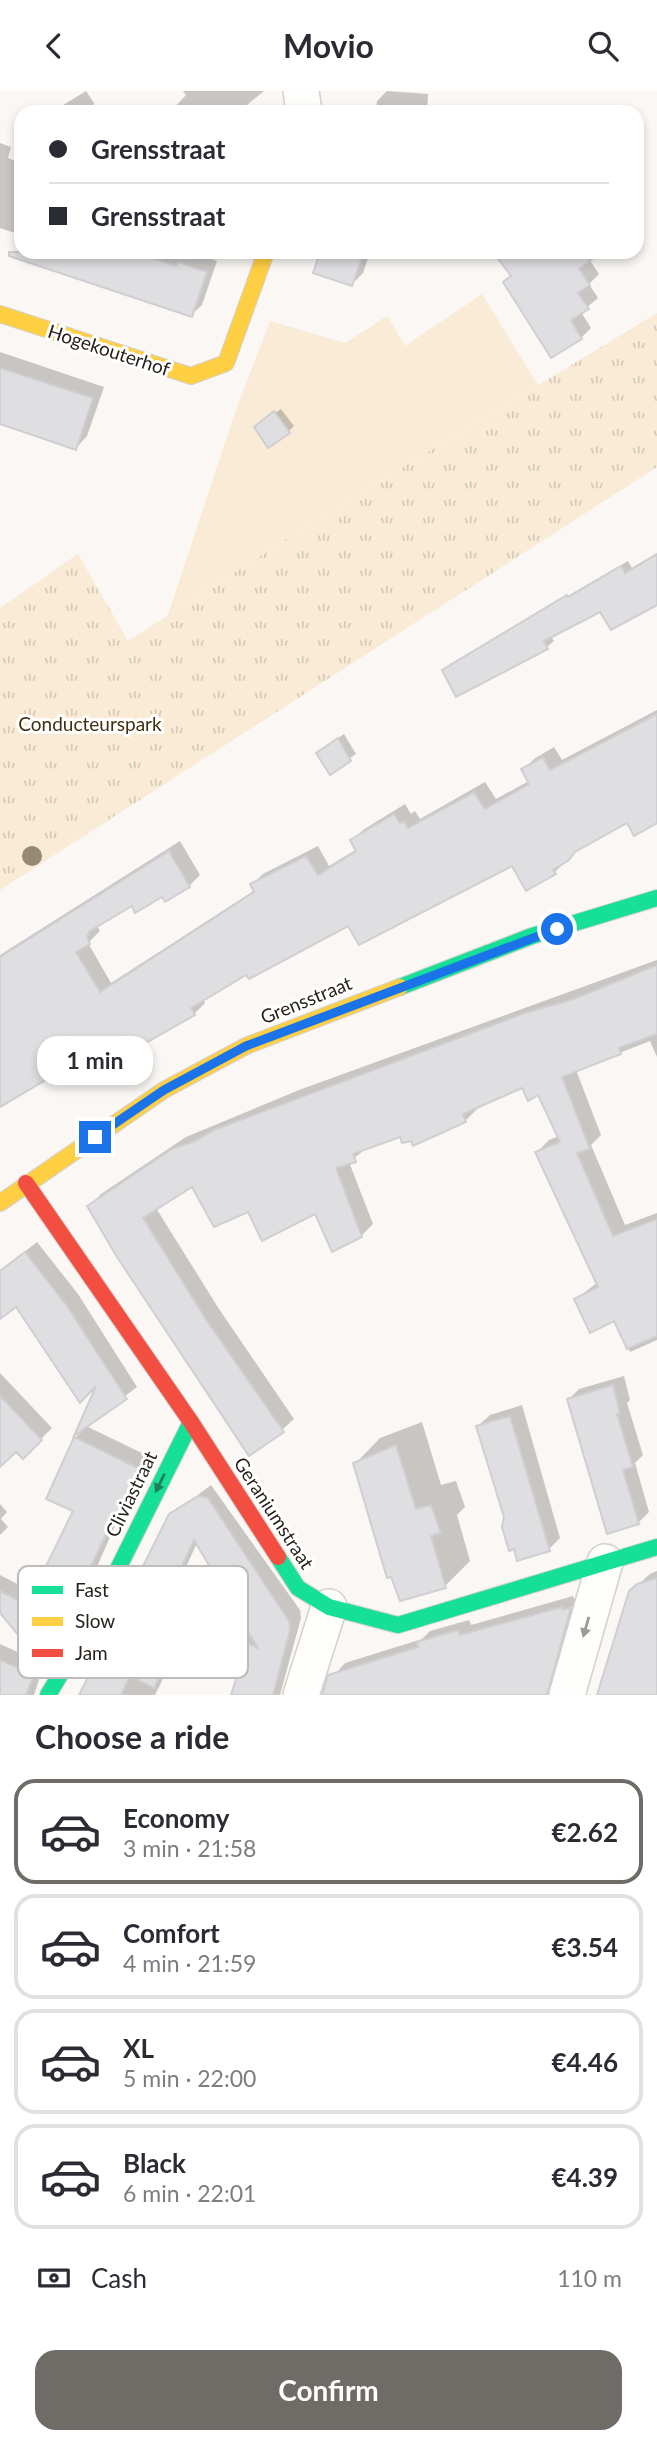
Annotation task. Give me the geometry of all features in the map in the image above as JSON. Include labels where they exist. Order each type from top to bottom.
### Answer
[{"type":"street","name":"Hogekouterhof","points":[[0,314],[191,376],[226,363],[263,259]]},
{"type":"street","name":"Grensstraat","points":[[0,1203],[164,1090],[246,1046],[532,936],[657,898]]},
{"type":"street","name":"Geraniumstraat","points":[[26,1183],[191,1422],[298,1588],[329,1607],[398,1625],[657,1547]]},
{"type":"street","name":"Cliviastraat","points":[[119,1566],[191,1422]]},
{"type":"street","points":[[567,1695],[605,1562]]},
{"type":"street","points":[[301,1695],[329,1607]]},
{"type":"street","name":"Cliviastraat","points":[[48,1695],[58,1678]]},
{"type":"green space","points":[[482,294],[538,385],[313,522],[168,615],[236,410],[270,321],[345,343],[387,316],[405,346]]},
{"type":"green space","name":"Conducteurspark","points":[[657,313],[657,467],[0,890],[0,608],[78,554],[128,641],[313,522]]},
{"type":"building","points":[[18,259],[156,259],[176,266],[178,262],[207,272],[192,317]]},
{"type":"building","points":[[318,259],[362,259],[352,286],[313,273]]},
{"type":"building","points":[[498,259],[592,259],[579,269],[590,285],[578,293],[589,309],[571,320],[582,339],[551,358],[503,282],[511,276]]},
{"type":"building","points":[[0,368],[93,398],[76,450],[0,424]]},
{"type":"building","points":[[274,411],[290,433],[268,448],[254,427]]},
{"type":"building","points":[[657,554],[657,605],[611,630],[600,612],[544,641],[548,649],[456,697],[442,670],[567,595],[568,597],[621,566],[625,573]]},
{"type":"building","points":[[657,714],[657,823],[634,836],[627,823],[575,852],[569,860],[553,870],[556,874],[526,891],[512,866],[359,945],[348,926],[249,979],[246,975],[191,1008],[195,1015],[112,1062],[109,1055],[93,1064],[88,1055],[0,1107],[0,957],[169,851],[190,887],[165,902],[162,897],[135,913],[132,906],[90,931],[87,936],[90,944],[76,952],[100,992],[254,892],[250,884],[306,856],[318,875],[356,851],[350,840],[394,814],[400,823],[404,821],[408,828],[474,792],[485,809],[529,784],[521,769],[543,757],[550,770]]},
{"type":"building","points":[[338,738],[351,761],[330,775],[316,753]]},
{"type":"building","points":[[657,965],[657,1034],[619,1048],[621,1054],[562,1077],[590,1149],[577,1153],[613,1236],[657,1219],[657,1336],[627,1349],[614,1321],[590,1333],[574,1299],[598,1287],[535,1152],[560,1142],[538,1095],[528,1101],[522,1088],[463,1114],[466,1122],[413,1146],[411,1141],[402,1143],[400,1137],[353,1154],[356,1162],[336,1168],[362,1237],[332,1252],[315,1214],[262,1241],[248,1212],[214,1227],[192,1187],[143,1218],[207,1321],[284,1432],[249,1456],[117,1257],[87,1206],[172,1149],[195,1141],[214,1130],[525,1013],[574,999]]},
{"type":"building","points":[[25,1252],[67,1306],[127,1399],[74,1436],[96,1386],[80,1403],[16,1307],[0,1319],[0,1271]]},
{"type":"building","points":[[613,1385],[620,1413],[617,1414],[633,1467],[623,1470],[639,1524],[607,1534],[567,1399]]},
{"type":"building","points":[[0,1396],[42,1440],[23,1459],[16,1452],[0,1467]]},
{"type":"building","points":[[510,1416],[550,1551],[517,1561],[514,1549],[509,1551],[502,1527],[504,1517],[476,1426]]},
{"type":"building","points":[[74,1437],[138,1468],[118,1516],[115,1515],[91,1566],[46,1566],[73,1511],[46,1499]]},
{"type":"building","points":[[396,1445],[416,1509],[431,1505],[441,1533],[431,1536],[446,1588],[400,1601],[391,1577],[387,1578],[353,1463]]},
{"type":"building","points":[[198,1496],[208,1498],[289,1621],[290,1630],[273,1695],[231,1695],[236,1678],[248,1678],[248,1643],[258,1648],[248,1631],[248,1566],[209,1566],[194,1540],[182,1566],[143,1566],[169,1514]]},
{"type":"building","points":[[657,1578],[657,1695],[597,1695],[629,1591],[637,1584]]},
{"type":"building","points":[[0,1591],[18,1600],[18,1635],[0,1613]]},
{"type":"building","points":[[562,1607],[563,1610],[571,1607],[547,1695],[322,1695],[328,1675],[418,1647],[417,1642],[458,1630],[460,1635]]},
{"type":"building","points":[[0,1660],[18,1668],[18,1678],[33,1678],[26,1695],[0,1695]]},
{"type":"building","points":[[87,1678],[129,1678],[121,1695],[79,1695]]},
{"type":"building","points":[[134,1678],[159,1678],[154,1688]]},
{"type":"traffic: fast","points":[[400,987],[532,936],[657,898]]},
{"type":"traffic: fast","points":[[119,1566],[191,1422]]},
{"type":"traffic: fast","points":[[278,1557],[298,1588],[329,1607],[398,1625],[657,1547]]},
{"type":"traffic: fast","points":[[48,1695],[58,1678]]},
{"type":"traffic: slow","points":[[0,314],[191,376],[226,363],[263,259]]},
{"type":"traffic: slow","points":[[0,1203],[164,1090],[246,1046],[400,987]]},
{"type":"traffic: jam","points":[[26,1183],[191,1422],[278,1557]]},
{"type":"route","points":[[95,1137],[164,1090],[246,1046],[532,936],[557,929]]}]
